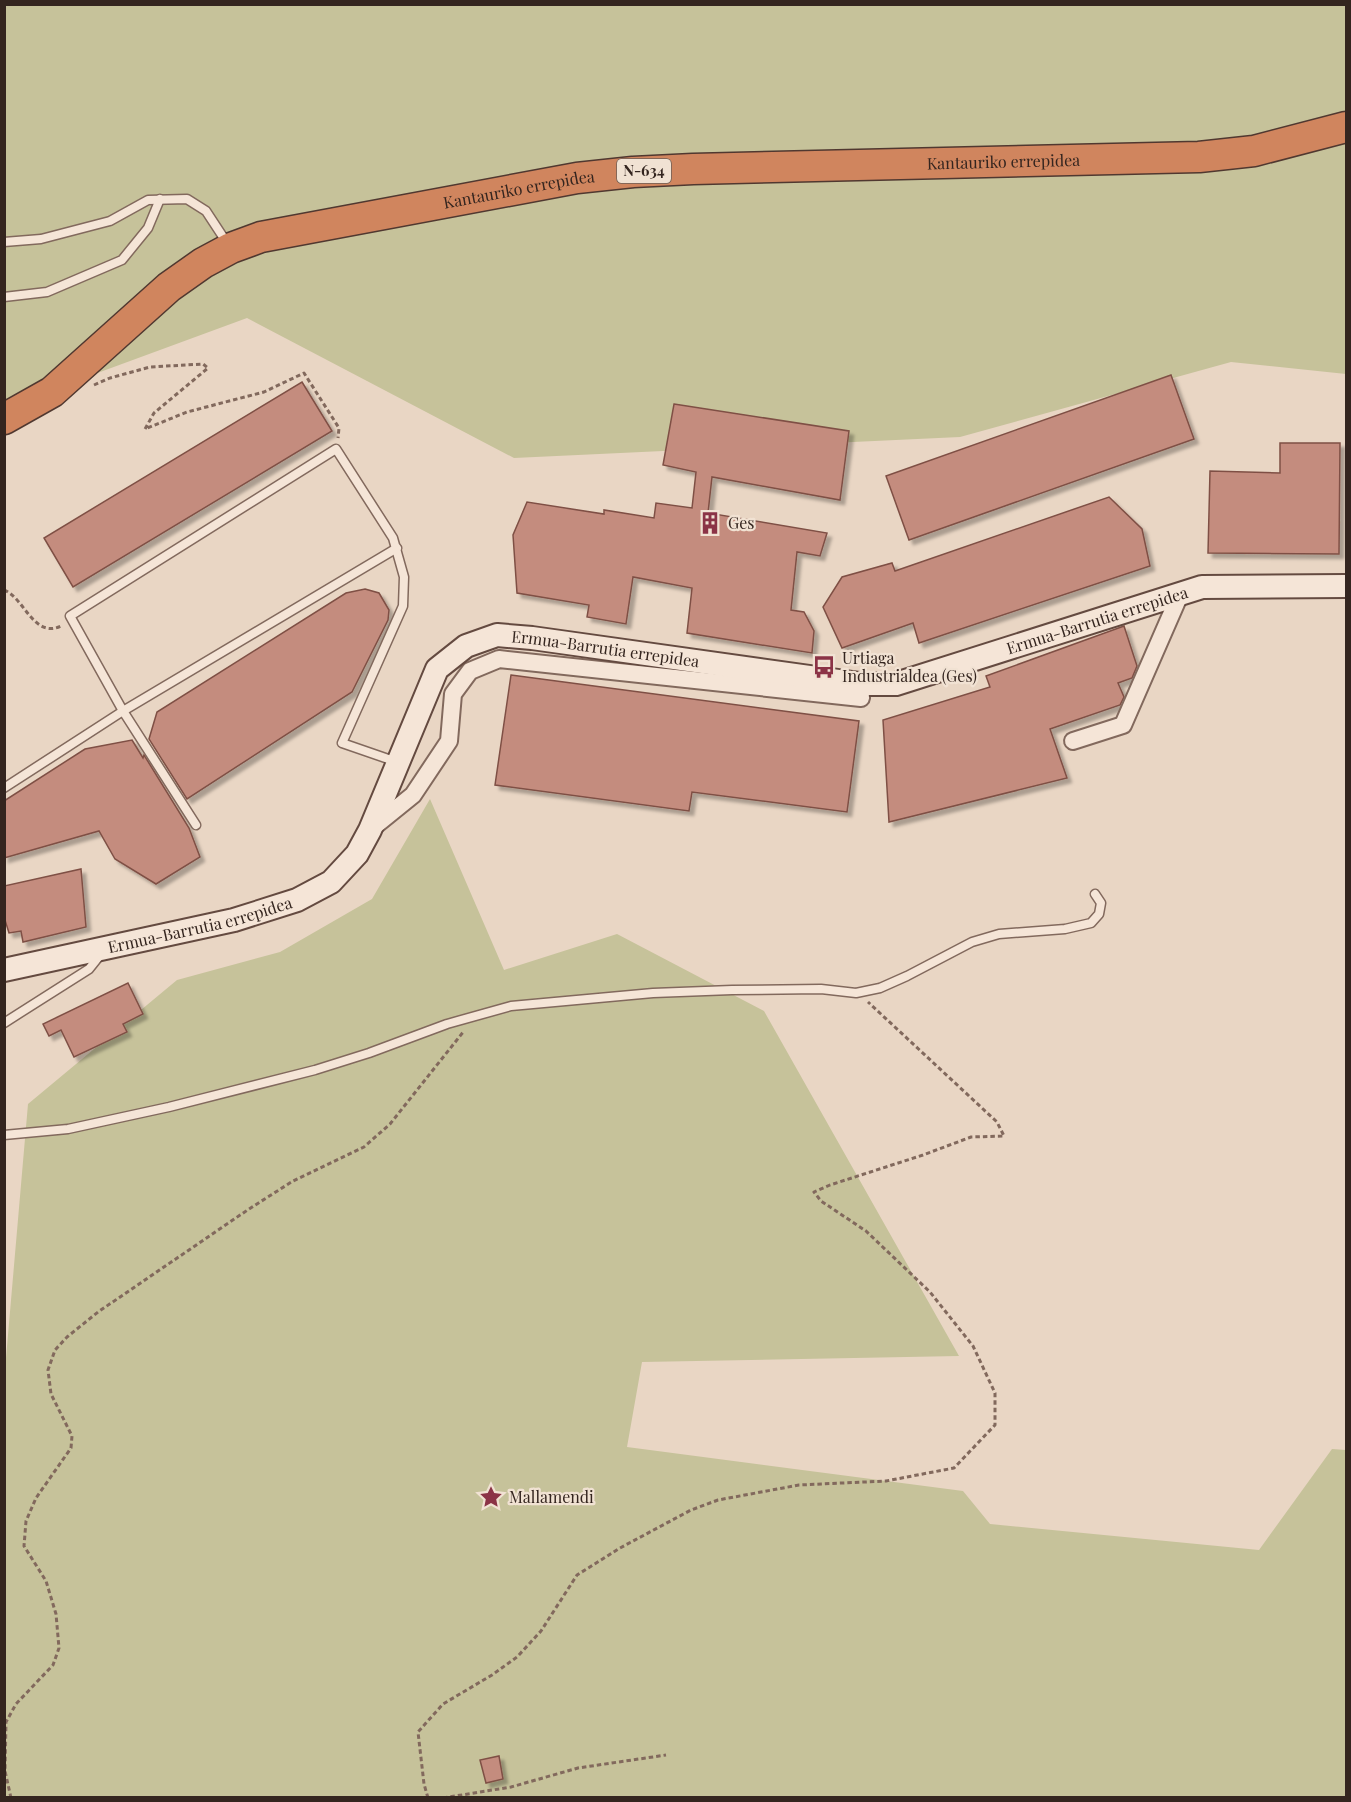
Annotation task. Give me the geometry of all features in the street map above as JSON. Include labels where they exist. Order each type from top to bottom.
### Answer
[{"type":"highway","name":"Kantauriko errepidea","points":[[4,419],[52,392],[170,287],[203,263],[231,248],[271,235],[577,178],[633,172],[1199,157],[1254,151],[1347,128]]},
{"type":"street","name":"Ermua-Barrutia errepidea","points":[[4,970],[234,920],[297,900],[331,882],[357,854],[370,830],[437,669],[466,646],[497,635],[860,684],[896,684],[1202,587],[1347,586]]},
{"type":"street","points":[[1072,741],[1123,725],[1181,592]]},
{"type":"street","points":[[370,830],[413,795],[449,741],[453,694],[470,671],[498,659],[861,698],[860,684]]},
{"type":"lane","points":[[4,297],[47,292],[122,260],[148,228],[160,199]]},
{"type":"lane","points":[[4,242],[41,239],[110,221],[148,200],[186,199],[206,212],[231,248]]},
{"type":"lane","points":[[196,825],[123,711],[70,616],[336,449],[393,538],[404,577],[403,606],[342,743],[399,762]]},
{"type":"lane","points":[[4,788],[123,711],[397,548]]},
{"type":"lane","points":[[4,1135],[68,1129],[169,1107],[315,1070],[511,1006],[653,993],[821,988],[856,993],[880,988],[972,942],[999,934],[1065,929],[1091,923],[1099,914],[1101,903],[1095,894]]},
{"type":"lane","points":[[4,1023],[89,969],[107,947]]},
{"type":"path","points":[[84,387],[150,367],[203,364],[208,368],[154,413],[145,429],[187,412],[264,392],[304,373],[339,428],[336,449]]},
{"type":"path","points":[[4,590],[12,593],[31,619],[44,627],[56,628],[72,620]]},
{"type":"path","points":[[428,1797],[424,1784],[418,1732],[443,1704],[517,1657],[541,1631],[577,1575],[620,1548],[691,1510],[718,1500],[799,1485],[886,1481],[954,1468],[995,1425],[995,1393],[973,1346],[930,1292],[866,1231],[821,1201],[814,1192],[971,1137],[1004,1136],[997,1122],[875,1007],[856,993]]},
{"type":"path","points":[[11,1797],[5,1771],[6,1722],[16,1704],[53,1665],[59,1648],[56,1614],[46,1581],[24,1546],[26,1521],[36,1498],[71,1448],[72,1436],[51,1394],[48,1370],[55,1350],[98,1312],[249,1209],[293,1181],[364,1147],[390,1124],[476,1016]]},
{"type":"path","points":[[443,1797],[516,1785],[578,1768],[666,1755]]},
{"type":"shaded area","points":[[5,5],[1346,5],[1346,374],[1231,362],[960,437],[514,458],[247,318],[5,407]]},
{"type":"shaded area","points":[[430,799],[504,970],[617,934],[764,1011],[959,1356],[642,1362],[627,1447],[963,1491],[990,1524],[1259,1550],[1332,1449],[1346,1450],[1346,1797],[5,1798],[4,1381],[28,1104],[177,980],[280,952],[372,899]]},
{"type":"building","points":[[1171,375],[1194,439],[909,540],[886,476]]},
{"type":"building","points":[[302,382],[332,431],[73,587],[44,538]]},
{"type":"building","name":"Ges","points":[[674,404],[849,431],[840,500],[712,477],[708,513],[827,533],[820,556],[797,552],[791,610],[804,612],[814,631],[812,653],[687,633],[692,588],[633,577],[626,624],[587,617],[589,605],[517,593],[513,535],[527,502],[604,514],[604,510],[654,518],[656,503],[692,508],[696,472],[663,465]]},
{"type":"building","points":[[1280,443],[1340,443],[1339,554],[1208,553],[1210,471],[1280,473]]},
{"type":"building","points":[[1109,497],[1142,529],[1150,566],[919,643],[913,623],[842,648],[823,607],[842,577],[892,563],[895,571]]},
{"type":"building","points":[[365,589],[379,593],[389,610],[388,620],[352,692],[187,799],[149,739],[157,712],[346,593]]},
{"type":"building","points":[[1124,626],[1137,666],[1132,678],[1118,683],[1124,697],[1120,705],[1050,729],[1067,778],[889,822],[883,720],[990,687],[986,676]]},
{"type":"building","points":[[511,675],[859,721],[847,812],[692,792],[689,811],[495,785]]},
{"type":"building","points":[[132,740],[143,758],[144,755],[189,828],[200,857],[156,884],[115,859],[99,831],[4,858],[4,801],[85,749]]},
{"type":"building","points":[[81,869],[86,927],[23,942],[21,931],[9,933],[4,917],[4,886]]},
{"type":"building","points":[[128,983],[143,1014],[123,1024],[127,1032],[74,1057],[61,1030],[49,1036],[43,1024]]},
{"type":"building","points":[[499,1756],[503,1779],[486,1783],[480,1760]]},
{"type":"place","name":"Ges","points":[[710,523]]},
{"type":"place","name":"Urtiaga Industrialdea (Ges)","points":[[824,667]]},
{"type":"place","name":"Mallamendi","points":[[491,1497]]}]
